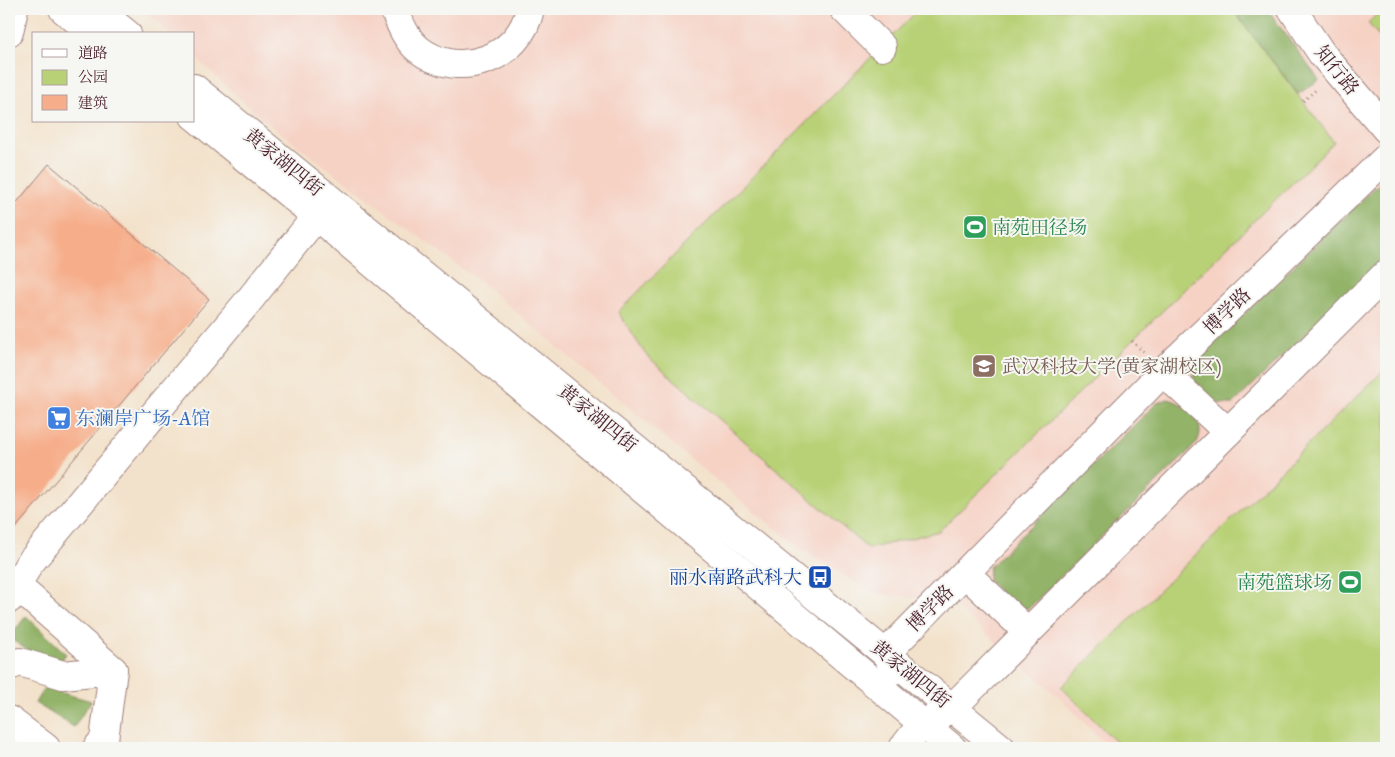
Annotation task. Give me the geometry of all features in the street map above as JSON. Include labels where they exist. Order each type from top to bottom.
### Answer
[{"type":"street","points":[[9,32],[14,9]]},
{"type":"street","points":[[63,9],[92,32]]},
{"type":"street","points":[[96,9],[125,32]]},
{"type":"street","points":[[394,9],[402,30],[417,48],[436,60],[458,65],[480,63],[500,54],[517,39],[528,20],[530,9]]},
{"type":"street","points":[[844,9],[882,47]]},
{"type":"street","name":"知行路","points":[[1292,9],[1322,54],[1386,129]]},
{"type":"street","name":"知行路","points":[[1309,9],[1316,22],[1348,64],[1386,106]]},
{"type":"street","name":"黄家湖四街","points":[[195,89],[323,208],[952,748]]},
{"type":"street","name":"黄家湖四街","points":[[195,117],[323,208],[886,654],[1001,748]]},
{"type":"street","name":"博学路","points":[[886,654],[1163,372],[1386,158]]},
{"type":"street","points":[[113,670],[13,592],[29,564],[251,298],[323,208]]},
{"type":"street","points":[[903,748],[922,724],[952,708],[1386,274]]},
{"type":"street","points":[[1163,372],[1228,432]]},
{"type":"street","points":[[965,573],[1028,632]]},
{"type":"street","points":[[886,654],[922,724]]},
{"type":"street","points":[[9,666],[20,662],[63,675],[113,670]]},
{"type":"street","points":[[105,745],[113,670]]},
{"type":"street","points":[[9,720],[46,748]]},
{"type":"shaded area","name":"武汉科技大学(黄家湖校区)","points":[[143,9],[1386,9],[1386,748],[1109,748],[1061,699],[943,596],[917,598],[873,593],[798,547],[672,444],[489,289],[262,119],[195,57],[195,32],[168,32]]},
{"type":"green space","name":"南苑田径场","points":[[919,9],[1232,9],[1334,142],[939,531],[868,549],[646,355],[618,312]]},
{"type":"green space","points":[[1232,9],[1267,9],[1319,80],[1298,94]]},
{"type":"green space","points":[[1382,9],[1386,9],[1386,45],[1368,23]]},
{"type":"green space","points":[[1386,177],[1386,256],[1233,404],[1223,404],[1208,399],[1198,389],[1193,373],[1193,363]]},
{"type":"green space","points":[[1386,368],[1386,748],[1122,748],[1061,687]]},
{"type":"green space","points":[[1168,399],[1179,403],[1194,415],[1200,432],[1197,443],[1029,608],[1015,609],[988,580],[989,567],[1157,403]]},
{"type":"green space","points":[[26,616],[66,654],[55,668],[9,638]]},
{"type":"green space","points":[[44,688],[91,701],[74,727],[35,703]]},
{"type":"building","name":"东澜岸广场-A馆","points":[[49,164],[209,299],[9,536],[9,212]]},
{"type":"place","name":"南苑田径场","points":[[975,227]]},
{"type":"place","name":"武汉科技大学(黄家湖校区)","points":[[984,366]]},
{"type":"place","name":"东澜岸广场-A馆","points":[[59,418]]},
{"type":"place","name":"丽水南路武科大","points":[[820,577]]},
{"type":"place","name":"南苑篮球场","points":[[1350,582]]}]
